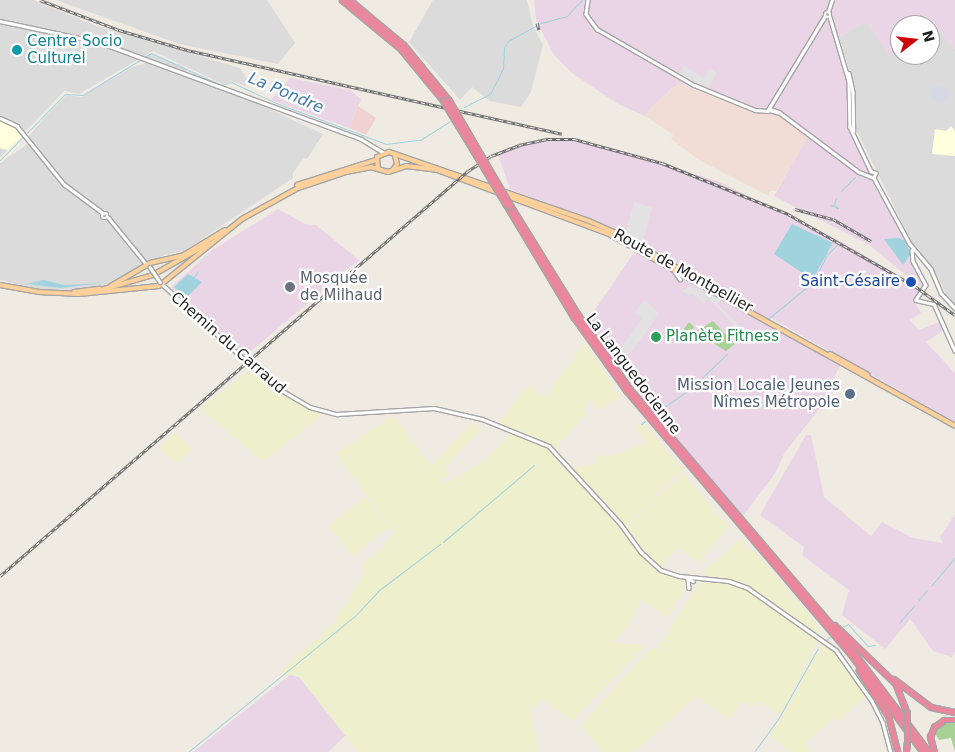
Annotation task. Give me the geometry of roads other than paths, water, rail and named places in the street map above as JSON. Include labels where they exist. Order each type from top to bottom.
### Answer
[{"type":"highway","name":"La Languedocienne","points":[[342,0],[401,49],[443,100],[574,317],[627,391],[853,658],[922,752]]},
{"type":"highway","name":"La Languedocienne","points":[[350,0],[404,45],[449,100],[577,313],[630,389],[814,604],[870,672],[929,752]]},
{"type":"highway","points":[[814,604],[898,687],[907,713],[906,752]]},
{"type":"highway","points":[[853,658],[883,707],[898,752]]},
{"type":"highway","points":[[879,667],[927,704],[955,712]]},
{"type":"highway","points":[[934,752],[930,737],[934,727],[944,720],[955,720]]},
{"type":"main road","points":[[0,285],[57,293],[101,293],[161,283],[242,219],[298,188],[366,166],[384,152],[394,155],[397,161],[394,170],[388,172],[366,166]]},
{"type":"main road","name":"Route de Montpellier","points":[[394,155],[463,175],[618,234],[955,425]]},
{"type":"main road","points":[[376,158],[379,169]]},
{"type":"main road","name":"Route de Montpellier","points":[[394,170],[413,166],[452,175],[609,234],[955,425]]},
{"type":"main road","points":[[57,293],[115,285],[148,266],[184,255],[237,223]]},
{"type":"main road","points":[[57,293],[101,290],[153,275],[182,261],[237,223]]},
{"type":"street","points":[[588,0],[586,14],[597,29],[705,91],[756,110],[770,110],[780,113],[859,172],[874,178],[910,244],[926,263],[941,293],[955,308]]},
{"type":"street","points":[[832,0],[828,18],[853,86],[851,119],[856,138],[872,171],[876,174],[874,178]]},
{"type":"street","points":[[828,18],[829,12]]},
{"type":"street","points":[[770,110],[822,19],[828,18]]},
{"type":"street","points":[[0,21],[88,40],[148,60],[361,139],[384,152]]},
{"type":"street","name":"Chemin du Carraud","points":[[0,118],[14,124],[52,171],[120,231],[161,283],[271,384],[310,407],[337,414],[422,408],[476,417],[549,446],[652,564],[668,573],[728,581],[748,588],[836,650],[875,707],[891,752]]},
{"type":"street","points":[[376,148],[376,158]]},
{"type":"street","points":[[868,174],[872,171]]},
{"type":"street","points":[[910,244],[914,257],[919,263]]},
{"type":"street","points":[[914,257],[918,255]]},
{"type":"street","points":[[654,258],[680,279]]},
{"type":"street","points":[[922,258],[919,268],[925,288],[918,298],[924,302],[934,304],[955,351]]},
{"type":"street","points":[[919,263],[926,263]]},
{"type":"street","points":[[685,576],[694,581]]},
{"type":"street","points":[[688,579],[689,588]]},
{"type":"water","points":[[792,224],[833,243],[815,275],[810,278],[774,254]]},
{"type":"water","points":[[899,238],[905,241],[911,254],[903,265],[884,239]]},
{"type":"water","points":[[188,274],[202,282],[186,298],[174,287]]},
{"type":"water","points":[[43,280],[65,285],[103,283],[60,288],[27,284]]},
{"type":"waterway","name":"La Pondre","points":[[464,107],[490,94],[503,69],[504,47],[508,41],[541,23],[567,16],[582,0]]},
{"type":"waterway","name":"La Pondre","points":[[0,160],[65,94],[83,95],[151,53],[221,85],[231,82],[276,103],[386,144],[420,140],[451,121]]},
{"type":"waterway","points":[[841,191],[855,177]]},
{"type":"waterway","points":[[836,198],[834,204],[838,208]]},
{"type":"waterway","points":[[831,205],[837,208]]},
{"type":"waterway","points":[[769,318],[813,282],[826,256],[839,242]]},
{"type":"waterway","points":[[194,277],[198,271]]},
{"type":"waterway","points":[[654,414],[690,389],[727,354]]},
{"type":"waterway","points":[[641,424],[645,421]]},
{"type":"waterway","points":[[443,542],[534,465]]},
{"type":"waterway","points":[[188,752],[355,616],[378,591],[440,544]]},
{"type":"waterway","points":[[931,586],[955,557]]},
{"type":"waterway","points":[[918,601],[927,590]]},
{"type":"waterway","points":[[899,623],[914,606]]},
{"type":"waterway","points":[[842,627],[848,624],[868,646],[875,645]]},
{"type":"waterway","points":[[826,640],[830,637]]},
{"type":"waterway","points":[[754,752],[778,719],[818,648]]},
{"type":"railway","points":[[40,0],[119,30],[187,50],[562,134]]},
{"type":"railway","points":[[537,23],[539,30]]},
{"type":"railway","points":[[0,576],[468,171],[491,156],[519,145],[548,139],[574,139],[662,163],[788,214],[913,285]]},
{"type":"railway","points":[[795,209],[833,219],[871,241]]},
{"type":"railway","points":[[908,281],[955,315]]},
{"type":"place","name":"Centre Socio Culturel","points":[[17,50]]},
{"type":"place","name":"Saint-Césaire","points":[[911,282]]},
{"type":"place","name":"Mosquée de Milhaud","points":[[290,287]]},
{"type":"place","name":"Planète Fitness","points":[[656,337]]},
{"type":"place","name":"Mission Locale Jeunes Nîmes Métropole","points":[[850,394]]}]
